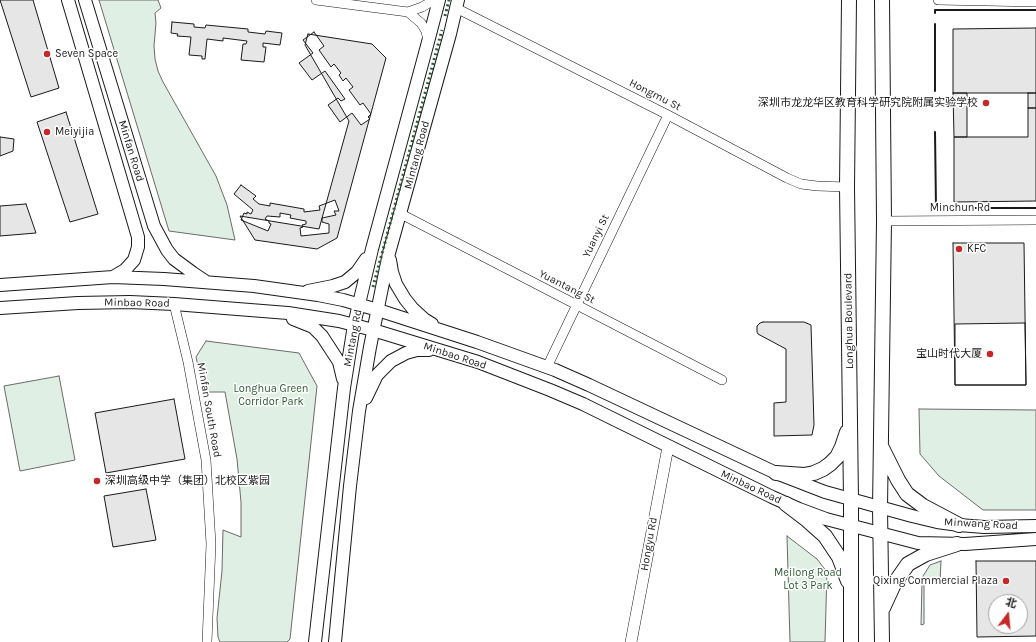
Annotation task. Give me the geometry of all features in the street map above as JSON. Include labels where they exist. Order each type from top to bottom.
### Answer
[{"type":"main road","name":"Minfan Road","points":[[68,0],[137,232],[138,247],[134,260],[125,270],[113,277]]},
{"type":"main road","name":"Minfan Road","points":[[85,0],[154,226],[166,250],[174,259],[208,282]]},
{"type":"main road","points":[[428,42],[439,0]]},
{"type":"main road","name":"Longhua Boulevard","points":[[849,0],[847,187],[851,500],[851,642]]},
{"type":"main road","points":[[882,0],[884,221],[880,508],[882,642]]},
{"type":"main road","name":"Mintang Road","points":[[378,310],[389,253],[401,214],[457,4]]},
{"type":"main road","name":"Mintang Rd","points":[[315,642],[344,388],[354,324],[372,249],[428,42]]},
{"type":"main road","points":[[296,292],[320,289],[345,282],[357,272],[372,249]]},
{"type":"main road","points":[[389,253],[392,272],[396,284],[405,299],[424,319],[441,330]]},
{"type":"main road","name":"Minbao Road","points":[[0,285],[113,277],[164,279],[208,282],[296,292],[324,296],[359,304],[441,330],[547,367],[589,385],[776,473],[817,490],[880,508]]},
{"type":"main road","name":"Minbao Road","points":[[0,308],[78,303],[130,302],[271,311],[327,318],[354,324],[478,362],[550,390],[583,404],[786,504],[826,519],[880,533]]},
{"type":"main road","name":"Mintang Rd","points":[[335,642],[350,486],[359,411],[373,330],[378,310]]},
{"type":"main road","points":[[271,311],[304,322],[313,327],[322,336],[339,362],[344,388]]},
{"type":"main road","points":[[359,411],[377,375],[391,361],[397,357],[417,350],[438,350]]},
{"type":"main road","points":[[776,473],[804,475],[814,473],[828,465],[840,452],[850,424]]},
{"type":"main road","points":[[881,444],[898,480],[907,494],[923,506],[959,525]]},
{"type":"main road","points":[[786,504],[825,536],[838,557],[851,589]]},
{"type":"main road","name":"Minwang Road","points":[[880,508],[918,518],[959,525],[1036,526]]},
{"type":"main road","name":"Minwang Road","points":[[880,533],[918,543],[957,544],[1036,539]]},
{"type":"main road","points":[[882,612],[894,584],[908,564],[926,554],[957,544]]},
{"type":"street","points":[[316,0],[408,12],[422,7],[434,0]]},
{"type":"street","points":[[938,0],[1036,2]]},
{"type":"street","name":"Hongmu St","points":[[457,4],[801,184],[847,187]]},
{"type":"street","points":[[408,12],[421,23],[426,32],[428,42]]},
{"type":"street","name":"Yuanyi St","points":[[547,367],[668,115]]},
{"type":"street","name":"Yuantang St","points":[[401,214],[722,380]]},
{"type":"street","name":"Minchun Rd","points":[[884,221],[1036,220]]},
{"type":"street","name":"Minfan South Road","points":[[174,304],[191,377],[206,460],[211,544],[207,642]]},
{"type":"street","name":"Hongyu Rd","points":[[631,642],[668,447]]},
{"type":"green space","points":[[99,0],[158,0],[161,8],[155,13],[156,23],[154,46],[158,71],[216,176],[227,205],[235,240],[169,231]]},
{"type":"green space","name":"Longhua Green Corridor Park","points":[[206,341],[299,353],[317,386],[290,639],[287,642],[220,642],[218,637],[217,618],[222,571],[223,530],[241,537],[241,502],[237,459],[225,392],[204,392],[196,357]]},
{"type":"green space","points":[[59,376],[75,460],[20,471],[4,386]]},
{"type":"green space","points":[[919,409],[1036,410],[1036,510],[983,510],[939,476],[920,454]]},
{"type":"green space","name":"Meilong Road Lot 3 Park","points":[[787,536],[817,559],[827,572],[825,642],[790,642]]},
{"type":"green space","points":[[941,561],[940,582],[924,582],[924,624],[921,625],[923,576],[930,565]]},
{"type":"building","points":[[0,0],[33,0],[59,88],[31,97]]},
{"type":"building","points":[[172,22],[194,24],[194,27],[205,28],[206,25],[248,29],[248,32],[265,34],[266,31],[282,33],[280,45],[263,43],[263,47],[266,47],[264,62],[241,60],[243,44],[246,44],[247,41],[223,38],[223,41],[207,39],[205,59],[202,59],[202,56],[189,55],[191,37],[177,36],[178,34],[171,33]]},
{"type":"building","points":[[1036,28],[1036,93],[953,93],[953,29]]},
{"type":"building","points":[[314,32],[324,46],[319,50],[331,67],[334,64],[341,73],[339,75],[343,81],[346,78],[353,87],[349,90],[360,105],[363,103],[371,114],[368,117],[370,119],[361,125],[352,113],[340,122],[328,105],[338,98],[341,101],[345,99],[325,71],[312,80],[299,63],[313,53],[303,40]]},
{"type":"building","points":[[308,34],[372,44],[386,58],[337,238],[317,249],[255,240],[240,216],[319,229],[349,121],[305,45]]},
{"type":"building","points":[[953,93],[967,93],[967,137],[954,137]]},
{"type":"building","points":[[1028,93],[1036,93],[1036,108],[1028,108]]},
{"type":"building","points":[[1028,108],[1036,108],[1036,201],[954,202],[954,137],[1028,137]]},
{"type":"building","points":[[66,112],[98,214],[70,222],[37,122]]},
{"type":"building","points":[[0,137],[14,139],[13,151],[0,156]]},
{"type":"building","points":[[241,185],[256,196],[253,199],[259,204],[270,206],[270,203],[304,209],[304,212],[320,210],[319,206],[335,200],[339,211],[334,211],[336,215],[322,218],[322,222],[329,224],[329,233],[301,236],[300,228],[303,227],[302,225],[306,224],[306,221],[290,218],[291,215],[280,213],[280,217],[267,216],[265,219],[271,224],[268,231],[241,220],[244,213],[247,214],[247,212],[251,214],[253,210],[234,194]]},
{"type":"building","points":[[26,204],[36,233],[0,236],[0,206]]},
{"type":"building","points":[[953,243],[1024,243],[1026,385],[955,385]]},
{"type":"building","points":[[763,322],[804,322],[811,325],[814,425],[812,435],[774,436],[774,403],[786,402],[786,349],[758,334],[757,326]]},
{"type":"building","name":"宝山时代大厦","points":[[1025,323],[1026,385],[955,385],[955,324]]},
{"type":"building","points":[[174,399],[185,459],[106,473],[95,413]]},
{"type":"building","points":[[146,489],[156,540],[113,547],[104,496]]},
{"type":"building","name":"Qixing Commercial Plaza","points":[[976,561],[1036,561],[1036,636],[977,637]]},
{"type":"hedge","points":[[445,16],[449,0]]},
{"type":"hedge","points":[[373,287],[442,30]]},
{"type":"wall","points":[[935,13],[935,10],[1036,10]]},
{"type":"wall","points":[[935,24],[935,91]]},
{"type":"wall","points":[[935,132],[936,208],[1036,208]]},
{"type":"place","name":"Seven Space","points":[[47,54]]},
{"type":"place","name":"深圳市龙龙华区教育科学研究院附属实验学校","points":[[986,103]]},
{"type":"place","name":"Meiyijia","points":[[47,132]]},
{"type":"place","name":"KFC","points":[[959,249]]},
{"type":"place","name":"宝山时代大厦","points":[[990,354]]},
{"type":"place","name":"深圳高级中学（集团）北校区紫园","points":[[97,481]]},
{"type":"place","name":"Qixing Commercial Plaza","points":[[1006,581]]}]
